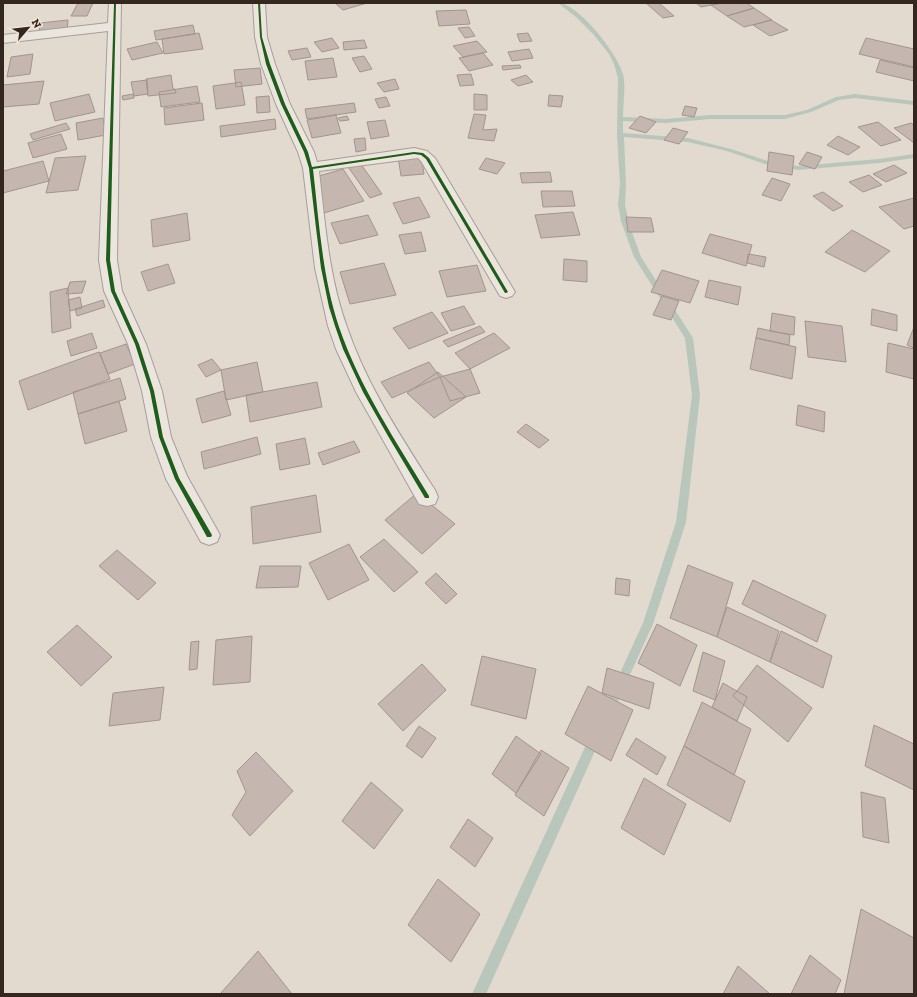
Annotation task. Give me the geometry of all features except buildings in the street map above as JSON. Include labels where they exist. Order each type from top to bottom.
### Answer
[{"type":"street","points":[[115,3],[108,260],[113,291],[137,344],[152,390],[160,437],[177,479],[209,535]]},
{"type":"street","points":[[259,3],[261,36],[268,64],[283,104],[306,152],[311,168],[323,269],[337,326],[358,379],[427,497]]},
{"type":"street","points":[[3,39],[47,32],[115,26]]},
{"type":"street","points":[[311,168],[414,153],[422,154],[427,158],[506,292]]},
{"type":"waterway","points":[[560,3],[578,16],[596,34],[617,64],[621,78],[620,119]]},
{"type":"waterway","points":[[620,119],[666,121],[710,117],[785,117],[809,111],[838,98],[855,96],[914,103]]},
{"type":"waterway","points":[[620,119],[620,135]]},
{"type":"waterway","points":[[608,710],[648,624],[681,522],[696,395],[689,338],[638,257],[630,240],[624,221],[622,205],[623,184],[620,135]]},
{"type":"waterway","points":[[620,135],[688,140],[729,150],[770,164],[798,168],[879,161],[914,156]]},
{"type":"waterway","points":[[479,994],[595,738]]},
{"type":"cycle path","points":[[115,3],[108,260],[113,291],[137,344],[152,391],[161,437],[177,479],[209,535]]},
{"type":"cycle path","points":[[259,3],[261,37],[268,64],[283,104],[306,152],[311,168],[323,268],[337,326],[345,349],[377,414],[427,497]]},
{"type":"cycle path","points":[[311,168],[414,153],[422,154],[427,158],[506,292]]}]
